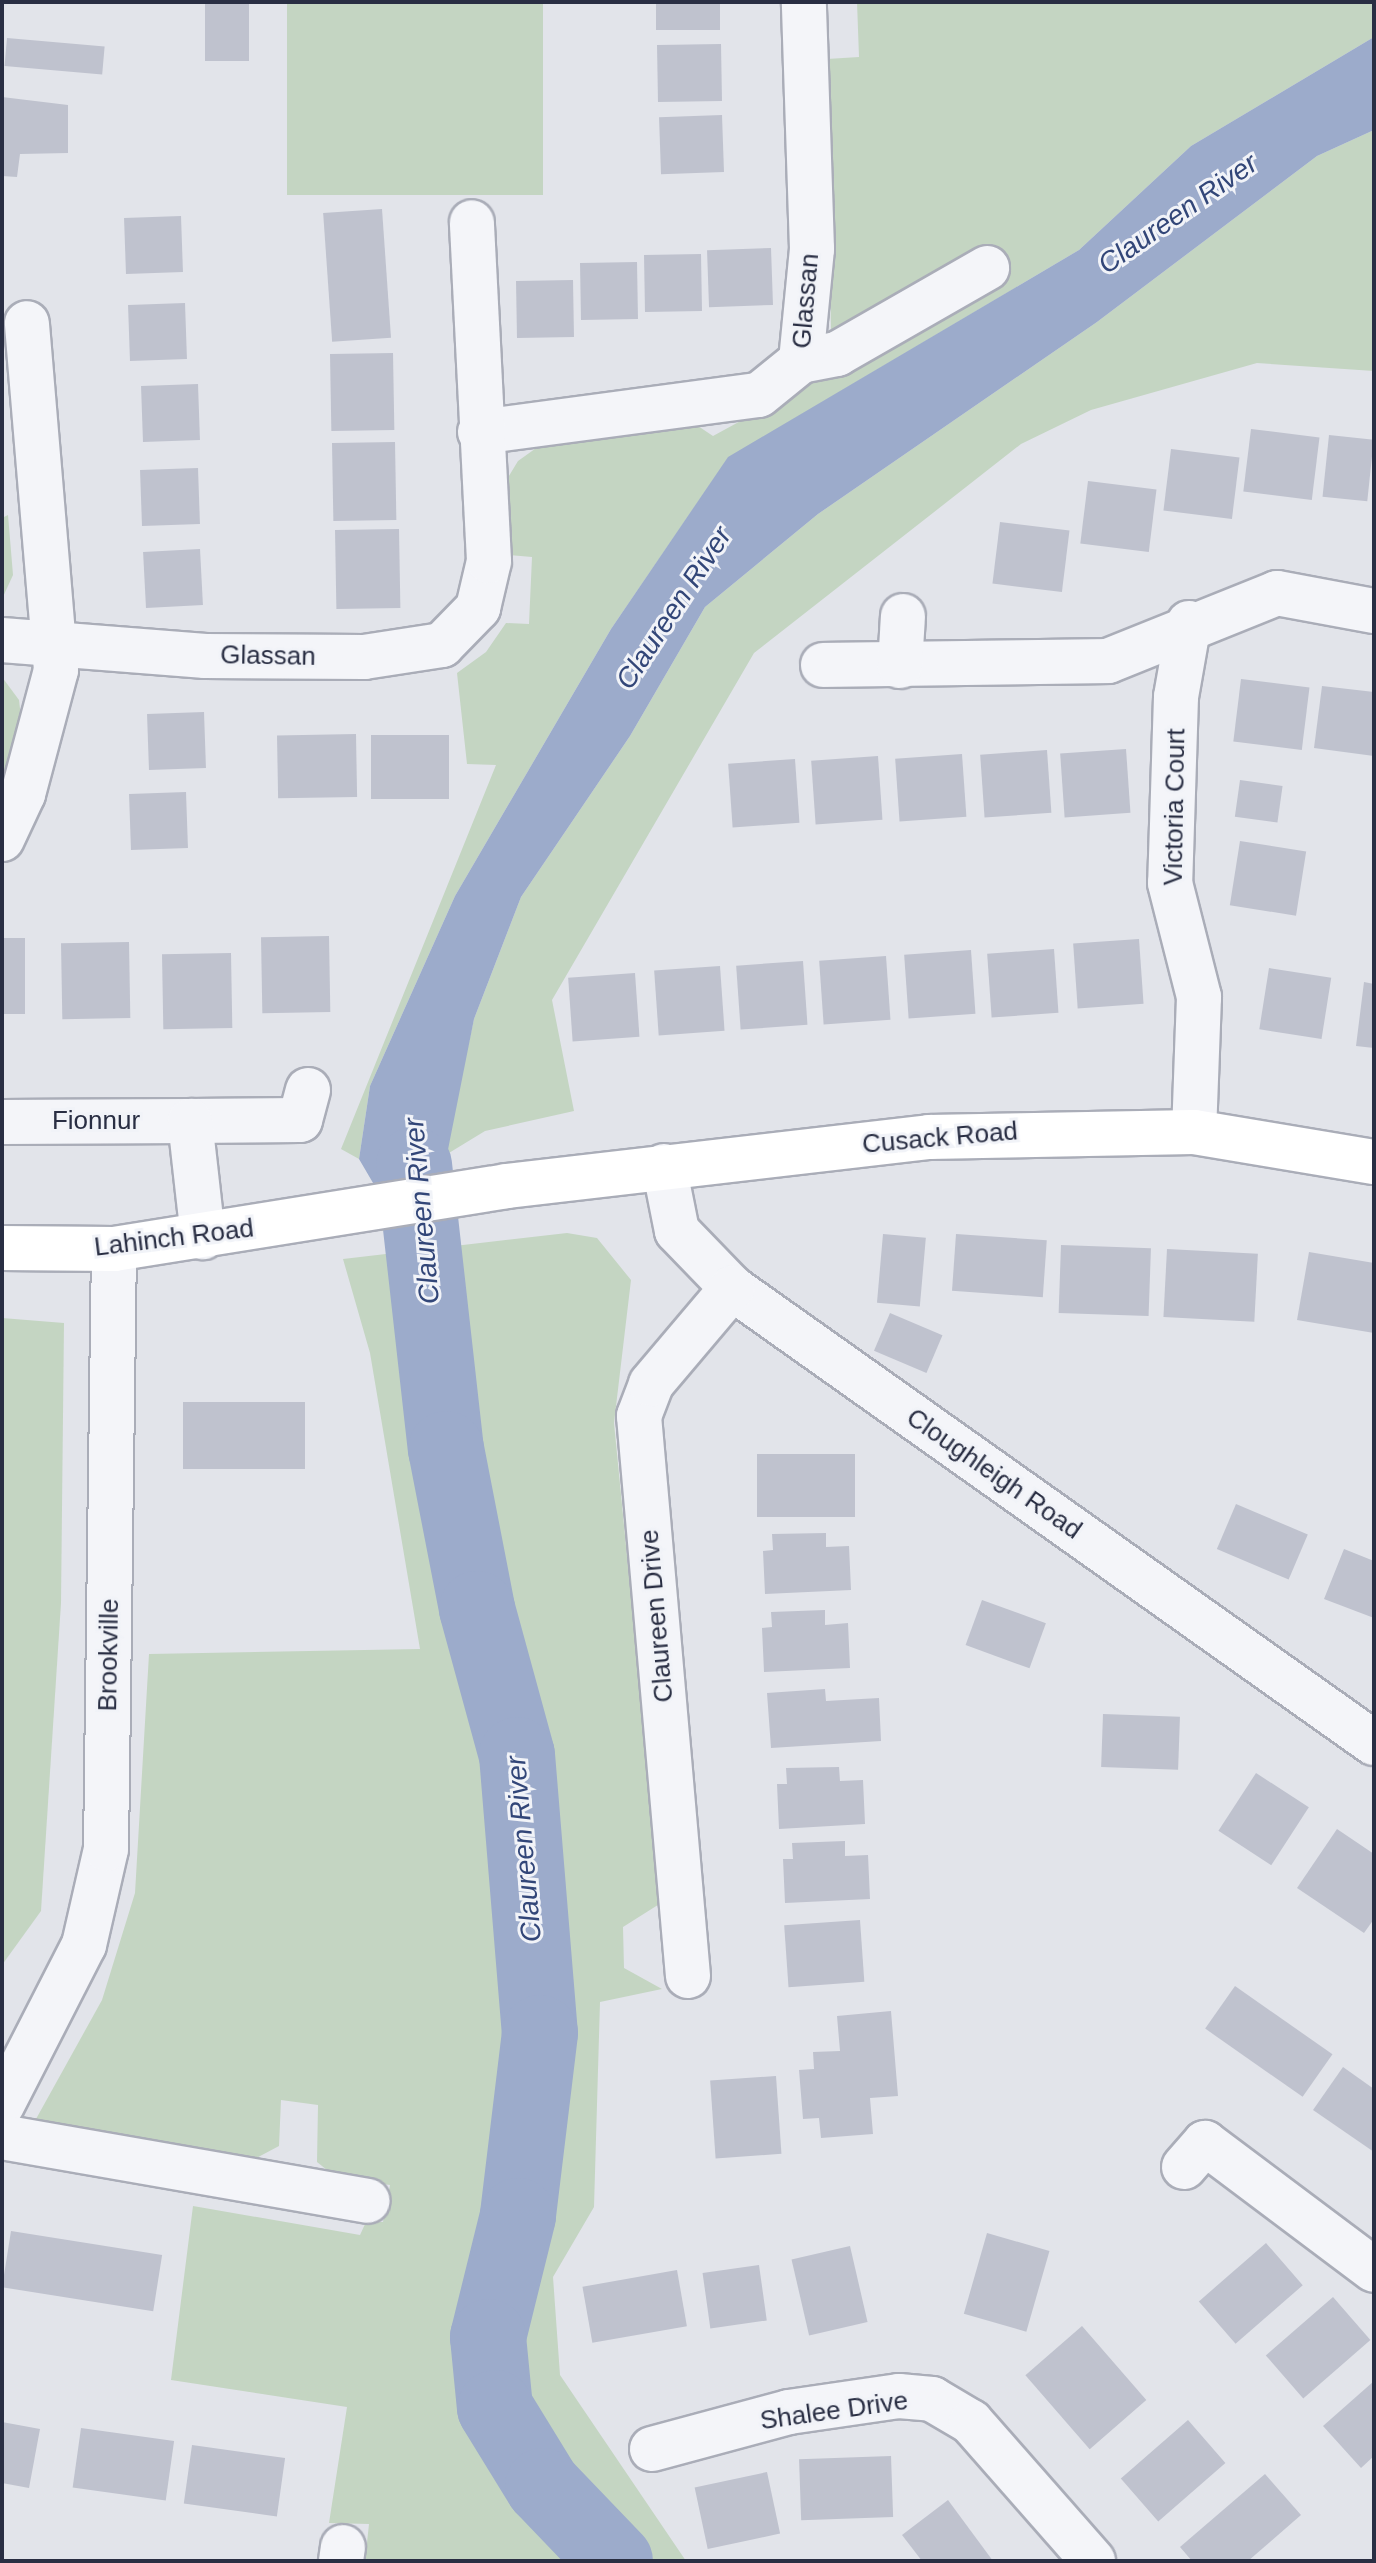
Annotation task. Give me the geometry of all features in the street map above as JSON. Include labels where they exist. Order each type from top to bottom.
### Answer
[{"type":"main road","name":"Cusack Road","points":[[506,1186],[929,1137],[1194,1132],[1374,1162]]},
{"type":"main road","name":"Lahinch Road","points":[[2,1248],[114,1249],[506,1186]]},
{"type":"street","name":"Glassan","points":[[480,432],[759,395],[801,361],[812,249],[804,2]]},
{"type":"street","name":"Glassan","points":[[2,640],[56,645],[364,657],[442,645],[478,608],[489,561],[480,432],[472,222]]},
{"type":"street","points":[[801,361],[837,354],[987,268]]},
{"type":"street","points":[[2,839],[23,794],[56,670],[27,323]]},
{"type":"street","points":[[823,665],[1108,661],[1189,623],[1277,593],[1374,611]]},
{"type":"street","points":[[900,666],[903,616]]},
{"type":"street","name":"Victoria Court","points":[[1189,623],[1176,697],[1170,883],[1199,997],[1194,1132]]},
{"type":"street","name":"Fionnur","points":[[2,1122],[300,1120],[308,1090]]},
{"type":"street","points":[[190,1121],[203,1237]]},
{"type":"street","name":"Cloughleigh Road","points":[[664,1166],[677,1231],[732,1288],[1374,1743]]},
{"type":"street","name":"Brookville","points":[[2,2105],[17,2040],[84,1945],[106,1849],[114,1249]]},
{"type":"street","name":"Claureen Drive","points":[[688,1976],[639,1416],[651,1384],[732,1288]]},
{"type":"street","points":[[2,2137],[367,2201]]},
{"type":"street","points":[[1184,2167],[1205,2143],[1374,2270]]},
{"type":"street","name":"Shalee Drive","points":[[652,2449],[789,2412],[932,2399],[971,2422],[1093,2561]]},
{"type":"green space","points":[[287,2],[543,2],[543,195],[287,195]]},
{"type":"green space","points":[[857,2],[1374,2],[1374,37],[1191,146],[1079,250],[728,458],[611,629],[455,896],[370,1086],[359,1159],[341,1149],[496,765],[467,764],[457,673],[486,652],[506,623],[529,624],[532,557],[509,555],[504,484],[518,461],[539,446],[695,424],[713,436],[843,365],[831,333],[827,59],[859,57]]},
{"type":"green space","points":[[1374,130],[1374,371],[1257,363],[1091,410],[1021,444],[754,653],[552,1000],[574,1111],[485,1131],[444,1156],[474,1019],[521,897],[630,736],[705,607],[818,514],[1097,322],[1317,156]]},
{"type":"green space","points":[[8,515],[13,575],[2,599],[2,518]]},
{"type":"green space","points":[[2,677],[19,700],[22,726],[2,794]]},
{"type":"green space","points":[[567,1233],[597,1238],[631,1280],[614,1423],[661,1903],[623,1927],[624,1968],[662,1989],[600,2002],[594,2207],[553,2277],[560,2375],[686,2561],[365,2561],[369,2524],[329,2523],[347,2407],[171,2380],[193,2206],[360,2235],[366,2222],[383,2222],[390,2185],[337,2178],[317,2162],[318,2105],[281,2100],[279,2146],[245,2164],[31,2128],[102,2000],[135,1893],[149,1654],[420,1649],[370,1353],[343,1259]]},
{"type":"green space","points":[[2,1318],[64,1323],[61,1603],[41,1911],[2,1965]]},
{"type":"water","points":[[1374,37],[1374,130],[1317,156],[1097,322],[818,514],[705,607],[630,736],[521,897],[474,1019],[424,1270],[359,1159],[370,1086],[455,896],[611,629],[728,457],[1079,250],[1191,146]]},
{"type":"building","points":[[205,2],[249,2],[249,61],[205,61]]},
{"type":"building","points":[[656,2],[720,2],[720,30],[656,30]]},
{"type":"building","points":[[7,38],[105,47],[102,74],[5,66]]},
{"type":"building","points":[[721,44],[722,101],[658,102],[657,45]]},
{"type":"building","points":[[2,97],[68,105],[68,153],[20,154],[17,177],[2,176]]},
{"type":"building","points":[[722,115],[724,172],[661,174],[659,117]]},
{"type":"building","points":[[382,209],[391,338],[332,342],[323,213]]},
{"type":"building","points":[[181,216],[183,272],[126,274],[124,218]]},
{"type":"building","points":[[771,248],[773,305],[709,307],[707,250]]},
{"type":"building","points":[[701,254],[702,311],[645,312],[644,255]]},
{"type":"building","points":[[637,262],[638,319],[581,320],[580,263]]},
{"type":"building","points":[[573,280],[574,337],[517,338],[516,281]]},
{"type":"building","points":[[185,303],[187,359],[130,361],[128,305]]},
{"type":"building","points":[[393,353],[394,430],[331,431],[330,354]]},
{"type":"building","points":[[198,384],[200,440],[143,442],[141,386]]},
{"type":"building","points":[[1251,429],[1319,437],[1312,500],[1243,492]]},
{"type":"building","points":[[1329,435],[1374,440],[1367,501],[1323,497]]},
{"type":"building","points":[[395,442],[396,520],[333,521],[332,443]]},
{"type":"building","points":[[1171,449],[1239,457],[1232,519],[1163,511]]},
{"type":"building","points":[[198,468],[200,524],[142,526],[140,470]]},
{"type":"building","points":[[1088,481],[1156,489],[1149,552],[1080,544]]},
{"type":"building","points":[[1000,522],[1069,531],[1062,592],[992,584]]},
{"type":"building","points":[[399,529],[400,608],[336,609],[335,530]]},
{"type":"building","points":[[200,549],[203,605],[146,608],[143,552]]},
{"type":"building","points":[[1241,679],[1309,687],[1302,750],[1233,742]]},
{"type":"building","points":[[1322,686],[1374,692],[1374,756],[1314,748]]},
{"type":"building","points":[[204,712],[206,768],[149,770],[147,714]]},
{"type":"building","points":[[356,734],[357,797],[278,798],[277,735]]},
{"type":"building","points":[[371,735],[449,735],[449,799],[371,799]]},
{"type":"building","points":[[1126,749],[1130,813],[1065,817],[1060,754]]},
{"type":"building","points":[[1047,750],[1051,813],[985,818],[980,755]]},
{"type":"building","points":[[962,754],[966,817],[900,822],[895,759]]},
{"type":"building","points":[[878,756],[882,820],[816,825],[811,761]]},
{"type":"building","points":[[795,759],[799,823],[733,828],[728,764]]},
{"type":"building","points":[[1240,780],[1283,786],[1277,823],[1235,817]]},
{"type":"building","points":[[186,792],[188,848],[131,850],[129,794]]},
{"type":"building","points":[[1240,841],[1306,851],[1296,916],[1230,905]]},
{"type":"building","points":[[329,936],[330,1012],[262,1013],[261,937]]},
{"type":"building","points":[[2,938],[25,938],[25,1014],[2,1014]]},
{"type":"building","points":[[1139,939],[1144,1004],[1078,1008],[1073,944]]},
{"type":"building","points":[[129,942],[130,1018],[62,1019],[61,943]]},
{"type":"building","points":[[1054,949],[1058,1013],[992,1018],[987,954]]},
{"type":"building","points":[[971,950],[975,1014],[909,1019],[904,955]]},
{"type":"building","points":[[231,953],[232,1028],[163,1029],[162,954]]},
{"type":"building","points":[[886,956],[890,1020],[824,1025],[819,961]]},
{"type":"building","points":[[803,961],[807,1025],[741,1030],[736,966]]},
{"type":"building","points":[[720,966],[725,1031],[659,1035],[654,971]]},
{"type":"building","points":[[1269,968],[1331,978],[1322,1039],[1259,1029]]},
{"type":"building","points":[[635,973],[639,1037],[573,1042],[568,978]]},
{"type":"building","points":[[1364,982],[1374,984],[1374,1048],[1356,1046]]},
{"type":"building","points":[[883,1234],[926,1238],[920,1306],[877,1303]]},
{"type":"building","points":[[956,1234],[1047,1240],[1043,1297],[952,1291]]},
{"type":"building","points":[[1061,1245],[1151,1248],[1149,1316],[1059,1313]]},
{"type":"building","points":[[1167,1249],[1258,1254],[1254,1322],[1163,1317]]},
{"type":"building","points":[[1309,1252],[1374,1263],[1374,1333],[1297,1320]]},
{"type":"building","points":[[890,1313],[942,1335],[926,1373],[874,1351]]},
{"type":"building","points":[[183,1402],[305,1402],[305,1469],[183,1469]]},
{"type":"building","points":[[757,1454],[855,1454],[855,1517],[757,1517]]},
{"type":"building","points":[[1236,1504],[1308,1534],[1289,1580],[1217,1549]]},
{"type":"building","points":[[826,1533],[826,1547],[849,1546],[851,1590],[765,1594],[763,1551],[773,1550],[772,1534]]},
{"type":"building","points":[[1344,1549],[1374,1561],[1374,1618],[1324,1599]]},
{"type":"building","points":[[982,1600],[1046,1623],[1029,1668],[966,1645]]},
{"type":"building","points":[[825,1610],[825,1625],[848,1623],[850,1668],[764,1672],[762,1628],[772,1627],[771,1612]]},
{"type":"building","points":[[825,1689],[826,1701],[879,1698],[881,1741],[771,1748],[767,1693]]},
{"type":"building","points":[[1103,1714],[1180,1717],[1178,1770],[1101,1767]]},
{"type":"building","points":[[839,1767],[840,1781],[863,1780],[865,1824],[779,1829],[777,1784],[787,1784],[786,1768]]},
{"type":"building","points":[[1256,1773],[1309,1807],[1271,1865],[1218,1831]]},
{"type":"building","points":[[1337,1829],[1374,1854],[1374,1919],[1364,1933],[1297,1888]]},
{"type":"building","points":[[845,1841],[845,1856],[868,1855],[870,1899],[785,1903],[783,1859],[793,1859],[792,1843]]},
{"type":"building","points":[[860,1920],[864,1982],[789,1987],[784,1925]]},
{"type":"building","points":[[1235,1986],[1332,2054],[1303,2097],[1205,2029]]},
{"type":"building","points":[[891,2011],[898,2096],[870,2098],[873,2134],[821,2138],[819,2118],[803,2119],[799,2070],[814,2069],[813,2052],[840,2051],[837,2016]]},
{"type":"building","points":[[1343,2067],[1374,2089],[1374,2152],[1313,2110]]},
{"type":"building","points":[[776,2076],[781,2154],[716,2158],[710,2081]]},
{"type":"building","points":[[11,2231],[162,2255],[153,2311],[2,2287]]},
{"type":"building","points":[[987,2233],[1049,2251],[1026,2332],[964,2314]]},
{"type":"building","points":[[1266,2243],[1303,2285],[1236,2344],[1199,2301]]},
{"type":"building","points":[[850,2246],[868,2322],[809,2335],[792,2259]]},
{"type":"building","points":[[759,2265],[767,2320],[710,2328],[703,2273]]},
{"type":"building","points":[[677,2270],[687,2326],[592,2343],[582,2287]]},
{"type":"building","points":[[1333,2297],[1370,2340],[1303,2398],[1266,2355]]},
{"type":"building","points":[[1082,2326],[1146,2400],[1090,2449],[1025,2375]]},
{"type":"building","points":[[1374,2381],[1374,2456],[1361,2468],[1323,2426]]},
{"type":"building","points":[[1188,2420],[1225,2463],[1158,2521],[1121,2478]]},
{"type":"building","points":[[2,2422],[40,2429],[29,2488],[2,2483]]},
{"type":"building","points":[[81,2428],[174,2441],[166,2500],[73,2487]]},
{"type":"building","points":[[192,2445],[285,2458],[277,2517],[184,2503]]},
{"type":"building","points":[[891,2456],[893,2517],[801,2520],[799,2459]]},
{"type":"building","points":[[767,2472],[780,2534],[708,2549],[695,2487]]},
{"type":"building","points":[[1265,2474],[1301,2515],[1248,2561],[1192,2561],[1180,2547]]},
{"type":"building","points":[[948,2500],[993,2561],[922,2561],[902,2535]]},
{"type":"waterway","name":"Claureen River","points":[[414,1165],[446,1449],[477,1609],[517,1755],[540,2033],[518,2216],[488,2337],[495,2408],[543,2486],[615,2561]]}]
